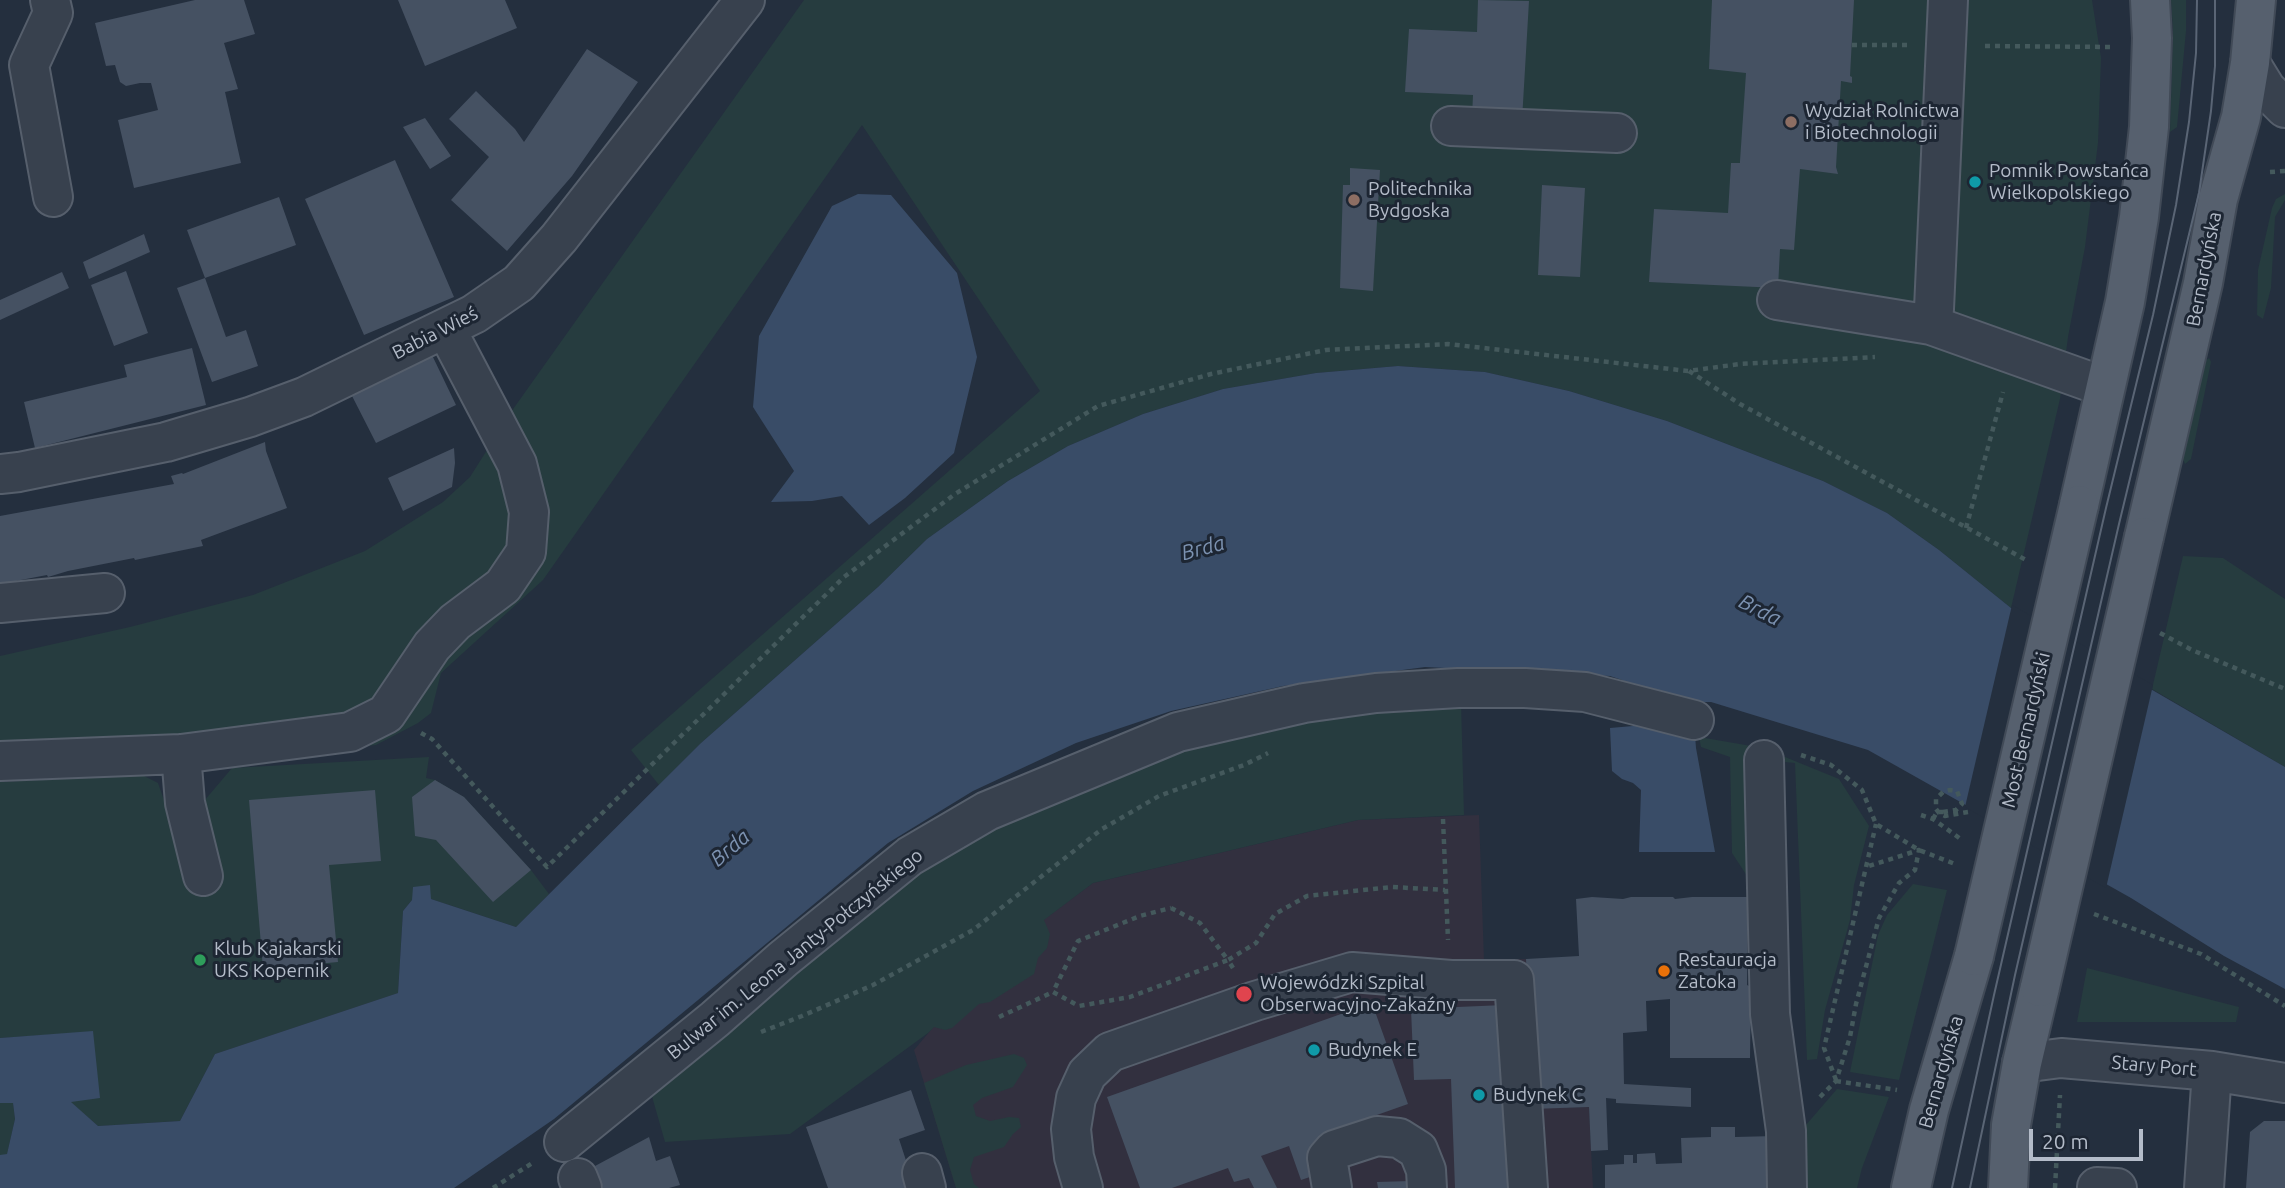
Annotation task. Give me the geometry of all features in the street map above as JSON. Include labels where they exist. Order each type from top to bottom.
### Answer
[{"type":"main road","points":[[2105,387],[2125,302],[2139,217],[2149,127],[2152,38],[2150,0]]},
{"type":"main road","name":"Bernardyńska","points":[[2022,1063],[2203,283],[2218,199],[2241,117],[2256,0]]},
{"type":"main road","name":"Most Bernardyński","points":[[1974,956],[2105,387]]},
{"type":"main road","name":"Bernardyńska","points":[[1911,1188],[1929,1110],[1974,956]]},
{"type":"main road","points":[[2008,1188],[2011,1125],[2022,1063]]},
{"type":"street","points":[[50,0],[53,13],[14,67],[54,197]]},
{"type":"street","name":"Babia Wieś","points":[[0,474],[166,442],[250,416],[304,397],[474,314],[519,283],[559,239],[745,0]]},
{"type":"street","points":[[1931,325],[1934,309],[1948,0]]},
{"type":"street","points":[[2250,63],[2266,89],[2285,108]]},
{"type":"street","points":[[1451,126],[1617,133]]},
{"type":"street","points":[[1776,300],[1931,325],[2105,387]]},
{"type":"street","points":[[0,761],[181,754],[350,732],[386,713],[432,646],[455,622],[503,586],[526,552],[529,512],[517,464],[446,329]]},
{"type":"street","points":[[0,603],[105,593]]},
{"type":"street","name":"Bulwar im. Leona Janty-Połczyńskiego","points":[[564,1142],[910,856],[987,811],[1178,732],[1304,703],[1431,689],[1525,688],[1585,692],[1694,720]]},
{"type":"street","points":[[181,754],[185,803],[203,876]]},
{"type":"street","points":[[1779,756],[1770,1014],[1786,1131],[1787,1188]]},
{"type":"street","points":[[1083,1188],[1074,1157],[1071,1129],[1076,1098],[1087,1074],[1110,1052],[1255,1001],[1352,972],[1451,980],[1514,980],[1528,1188]]},
{"type":"street","name":"Stary Port","points":[[2022,1063],[2062,1058],[2212,1071],[2285,1083]]},
{"type":"street","points":[[2204,1188],[2212,1071]]},
{"type":"street","points":[[1332,1188],[1327,1158],[1334,1150],[1377,1136],[1399,1139],[1418,1150],[1426,1170],[1427,1188]]},
{"type":"path","points":[[2113,36],[2113,59]]},
{"type":"path","points":[[2270,172],[2285,171]]},
{"type":"path","points":[[386,713],[432,739],[547,867],[844,577],[955,494],[1098,406],[1211,374],[1326,350],[1448,344],[1688,371],[1740,364],[1876,357]]},
{"type":"path","points":[[1688,371],[1740,404],[2032,564]]},
{"type":"path","points":[[1966,528],[1999,410]]},
{"type":"path","points":[[2155,630],[2192,650],[2285,689]]},
{"type":"path","points":[[755,1034],[873,985],[973,930],[1102,829],[1159,796],[1244,765],[1277,748]]},
{"type":"path","points":[[1779,756],[1831,765],[1863,790],[1876,824],[1824,1048],[1836,1080]]},
{"type":"path","points":[[1933,819],[1937,812],[1943,812],[1956,810],[1962,804],[1957,791],[1947,790],[1941,793],[1935,803],[1936,809],[1941,815],[1977,812]]},
{"type":"path","points":[[1443,819],[1451,980]]},
{"type":"path","points":[[1876,824],[1919,850],[1965,867]]},
{"type":"path","points":[[1866,867],[1919,850]]},
{"type":"path","points":[[1836,1080],[1850,1037],[1879,918],[1899,883],[1914,870],[1919,850]]},
{"type":"path","points":[[1054,992],[1079,1006],[1130,997],[1228,960],[1256,943],[1275,914],[1307,896],[1392,887],[1445,890]]},
{"type":"path","points":[[999,1017],[1054,992],[1078,941],[1140,916],[1171,908],[1200,923],[1255,1001]]},
{"type":"path","points":[[2085,910],[2201,954],[2285,1006]]},
{"type":"path","points":[[1836,1080],[1905,1091]]},
{"type":"path","points":[[493,1188],[564,1142]]},
{"type":"shaded area","name":"Wojewódzki Szpital Obserwacyjno-Zakaźny","points":[[1479,815],[1484,960],[1526,959],[1532,1108],[1589,1107],[1593,1188],[956,1188],[914,1050],[991,959],[1093,883],[1358,820]]},
{"type":"green space","points":[[804,0],[2092,0],[2101,58],[2098,143],[2085,247],[2068,337],[2060,399],[2011,608],[1939,550],[1887,513],[1823,481],[1667,421],[1569,391],[1485,372],[1398,366],[1316,373],[1223,389],[1143,414],[1068,446],[1008,481],[927,539],[878,587],[701,743],[659,785],[631,750],[1040,391],[862,125],[543,580],[441,673],[431,713],[418,723],[376,745],[181,766],[0,755],[0,656],[130,627],[253,595],[365,551],[443,502],[470,477],[511,412]]},
{"type":"green space","points":[[2171,0],[2186,0],[2186,31],[2177,127],[2170,132],[2173,31]]},
{"type":"green space","points":[[2285,194],[2285,200],[2275,217],[2271,288],[2263,319],[2257,315],[2258,270],[2272,208],[2276,199]]},
{"type":"green space","points":[[2209,358],[2211,362],[2191,459],[2185,464],[2182,457],[2205,361]]},
{"type":"green space","points":[[2183,556],[2223,558],[2285,599],[2285,767],[2152,689]]},
{"type":"green space","points":[[1461,701],[1464,815],[1358,820],[1093,883],[1044,920],[1050,934],[1047,948],[1038,958],[1034,974],[990,1002],[979,1004],[952,1028],[945,1030],[934,1027],[790,1134],[665,1142],[649,1086],[860,907],[1070,783],[1263,726]]},
{"type":"green space","points":[[1699,737],[1763,748],[1839,779],[1869,826],[1854,885],[1850,920],[1825,1010],[1817,1059],[1807,1060],[1795,763],[1764,760],[1753,885],[1732,853],[1730,757],[1701,747]]},
{"type":"green space","name":"Klub Kajakarski UKS Kopernik","points":[[429,757],[426,778],[435,780],[464,797],[531,870],[549,894],[516,927],[431,899],[412,900],[403,911],[398,993],[215,1054],[180,1121],[98,1126],[70,1102],[93,1032],[0,1038],[0,782],[142,775],[158,783],[166,806],[204,801],[232,768]]},
{"type":"green space","points":[[1913,884],[1947,890],[1899,1080],[1850,1072],[1878,935],[1887,915]]},
{"type":"green space","points":[[2087,968],[2239,1007],[2236,1022],[2077,1022]]},
{"type":"green space","points":[[1014,1054],[1024,1058],[1027,1065],[1013,1087],[982,1098],[973,1105],[976,1116],[990,1121],[1019,1118],[1021,1127],[1004,1147],[974,1157],[970,1170],[974,1184],[979,1188],[956,1188],[924,1083],[966,1065]]},
{"type":"green space","points":[[1837,1089],[1889,1097],[1857,1188],[1798,1188],[1799,1133]]},
{"type":"green space","points":[[13,1102],[15,1119],[7,1155],[0,1155],[0,1103]]},
{"type":"water","points":[[858,194],[891,195],[957,273],[977,357],[954,453],[905,498],[869,525],[842,496],[812,501],[771,502],[794,471],[753,407],[759,336],[832,206]]},
{"type":"water","name":"Brda","points":[[1398,366],[1485,372],[1569,391],[1667,421],[1823,481],[1887,513],[1939,550],[2011,608],[2285,767],[2285,989],[2224,956],[2131,898],[1868,750],[1711,702],[1701,702],[1693,710],[1696,748],[1715,852],[1639,852],[1641,790],[1612,771],[1610,728],[1633,726],[1634,692],[1630,685],[1610,676],[1425,667],[1283,686],[1171,711],[1076,743],[973,791],[888,843],[554,1119],[454,1188],[0,1188],[0,1155],[7,1154],[15,1119],[13,1103],[0,1103],[0,1038],[93,1031],[100,1098],[71,1102],[98,1126],[180,1121],[215,1054],[398,993],[403,911],[412,900],[413,887],[430,885],[431,899],[516,927],[701,743],[878,587],[927,539],[1008,481],[1068,446],[1143,414],[1223,389],[1316,373]]},
{"type":"pier","points":[[2012,605],[2153,685],[2106,888],[1965,807]]},
{"type":"building","points":[[195,0],[244,0],[255,34],[224,43],[238,89],[225,92],[241,163],[134,188],[118,120],[158,110],[151,83],[126,86],[120,82],[115,65],[106,66],[95,23]]},
{"type":"building","points":[[398,0],[505,0],[517,28],[425,66]]},
{"type":"building","points":[[1478,0],[1529,1],[1522,120],[1472,117],[1473,95],[1405,92],[1409,29],[1477,32]]},
{"type":"building","points":[[1712,0],[1854,0],[1850,76],[1852,83],[1841,81],[1836,167],[1838,174],[1800,169],[1794,250],[1780,249],[1778,288],[1649,282],[1654,209],[1728,213],[1731,163],[1740,163],[1746,73],[1709,69]]},
{"type":"building","points":[[587,49],[638,82],[572,176],[507,251],[451,200],[489,157],[449,119],[476,91],[515,129],[524,142]]},
{"type":"building","points":[[425,118],[451,156],[430,169],[403,127]]},
{"type":"building","points":[[395,160],[454,297],[364,335],[305,199]]},
{"type":"building","points":[[1350,168],[1380,170],[1373,291],[1340,288],[1343,185],[1350,185]]},
{"type":"building","points":[[1542,185],[1585,188],[1580,277],[1538,275]]},
{"type":"building","points":[[279,197],[296,245],[205,278],[187,230]]},
{"type":"building","points":[[144,234],[150,252],[89,279],[83,262]]},
{"type":"building","points":[[126,271],[148,333],[114,346],[91,285]]},
{"type":"building","points":[[62,272],[69,288],[0,320],[0,300]]},
{"type":"building","points":[[205,278],[226,337],[246,330],[258,366],[212,382],[177,288]]},
{"type":"building","points":[[192,348],[206,405],[35,448],[24,402],[127,377],[124,365]]},
{"type":"building","points":[[431,353],[456,405],[376,443],[350,392]]},
{"type":"building","points":[[265,442],[287,508],[201,540],[203,546],[0,584],[0,516],[174,484],[171,476],[183,474]]},
{"type":"building","points":[[454,448],[452,487],[403,511],[388,478]]},
{"type":"building","points":[[435,780],[464,797],[531,870],[493,902],[436,840],[415,836],[412,797]]},
{"type":"building","points":[[375,790],[381,861],[329,865],[338,962],[263,969],[249,800]]},
{"type":"building","name":"Restauracja Zatoka","points":[[1748,897],[1747,985],[1751,987],[1750,1058],[1670,1058],[1670,999],[1646,1001],[1647,1031],[1623,1033],[1624,1084],[1691,1088],[1691,1107],[1616,1103],[1616,1099],[1606,1098],[1608,1150],[1591,1151],[1589,1107],[1532,1109],[1526,959],[1579,956],[1576,899]]},
{"type":"building","name":"Budynek E","points":[[1372,1003],[1408,1104],[1374,1116],[1387,1151],[1301,1180],[1289,1146],[1261,1156],[1277,1188],[1254,1188],[1249,1178],[1234,1182],[1228,1168],[1172,1188],[1140,1188],[1107,1097]]},
{"type":"building","name":"Budynek C","points":[[1504,1005],[1510,1188],[1455,1188],[1451,1079],[1414,1080],[1411,1009]]},
{"type":"building","points":[[911,1090],[925,1130],[899,1139],[915,1188],[828,1188],[806,1127]]},
{"type":"building","points":[[2264,1121],[2285,1121],[2285,1188],[2246,1188],[2250,1132]]},
{"type":"building","points":[[1711,1127],[1735,1127],[1735,1137],[1775,1136],[1777,1188],[1605,1188],[1605,1165],[1624,1164],[1624,1155],[1633,1155],[1633,1163],[1637,1163],[1637,1154],[1655,1153],[1656,1164],[1682,1163],[1681,1138],[1711,1137]]},
{"type":"building","points":[[649,1137],[656,1161],[670,1156],[680,1185],[669,1188],[603,1188],[595,1166]]},
{"type":"building","points":[[1411,1181],[1411,1188],[1378,1188],[1377,1182]]},
{"type":"tram line","points":[[1952,1188],[2176,205],[2189,122],[2196,53],[2197,0]]},
{"type":"tram line","points":[[1970,1188],[2015,975],[2199,193],[2215,66],[2215,0]]},
{"type":"place","name":"Wydział Rolnictwa i Biotechnologii","points":[[1791,122]]},
{"type":"place","name":"Pomnik Powstańca Wielkopolskiego","points":[[1975,182]]},
{"type":"place","name":"Politechnika Bydgoska","points":[[1354,200]]},
{"type":"place","name":"Klub Kajakarski UKS Kopernik","points":[[200,960]]},
{"type":"place","name":"Restauracja Zatoka","points":[[1664,971]]},
{"type":"place","name":"Wojewódzki Szpital Obserwacyjno-Zakaźny","points":[[1244,994]]},
{"type":"place","name":"Budynek E","points":[[1314,1050]]},
{"type":"place","name":"Budynek C","points":[[1479,1095]]}]
